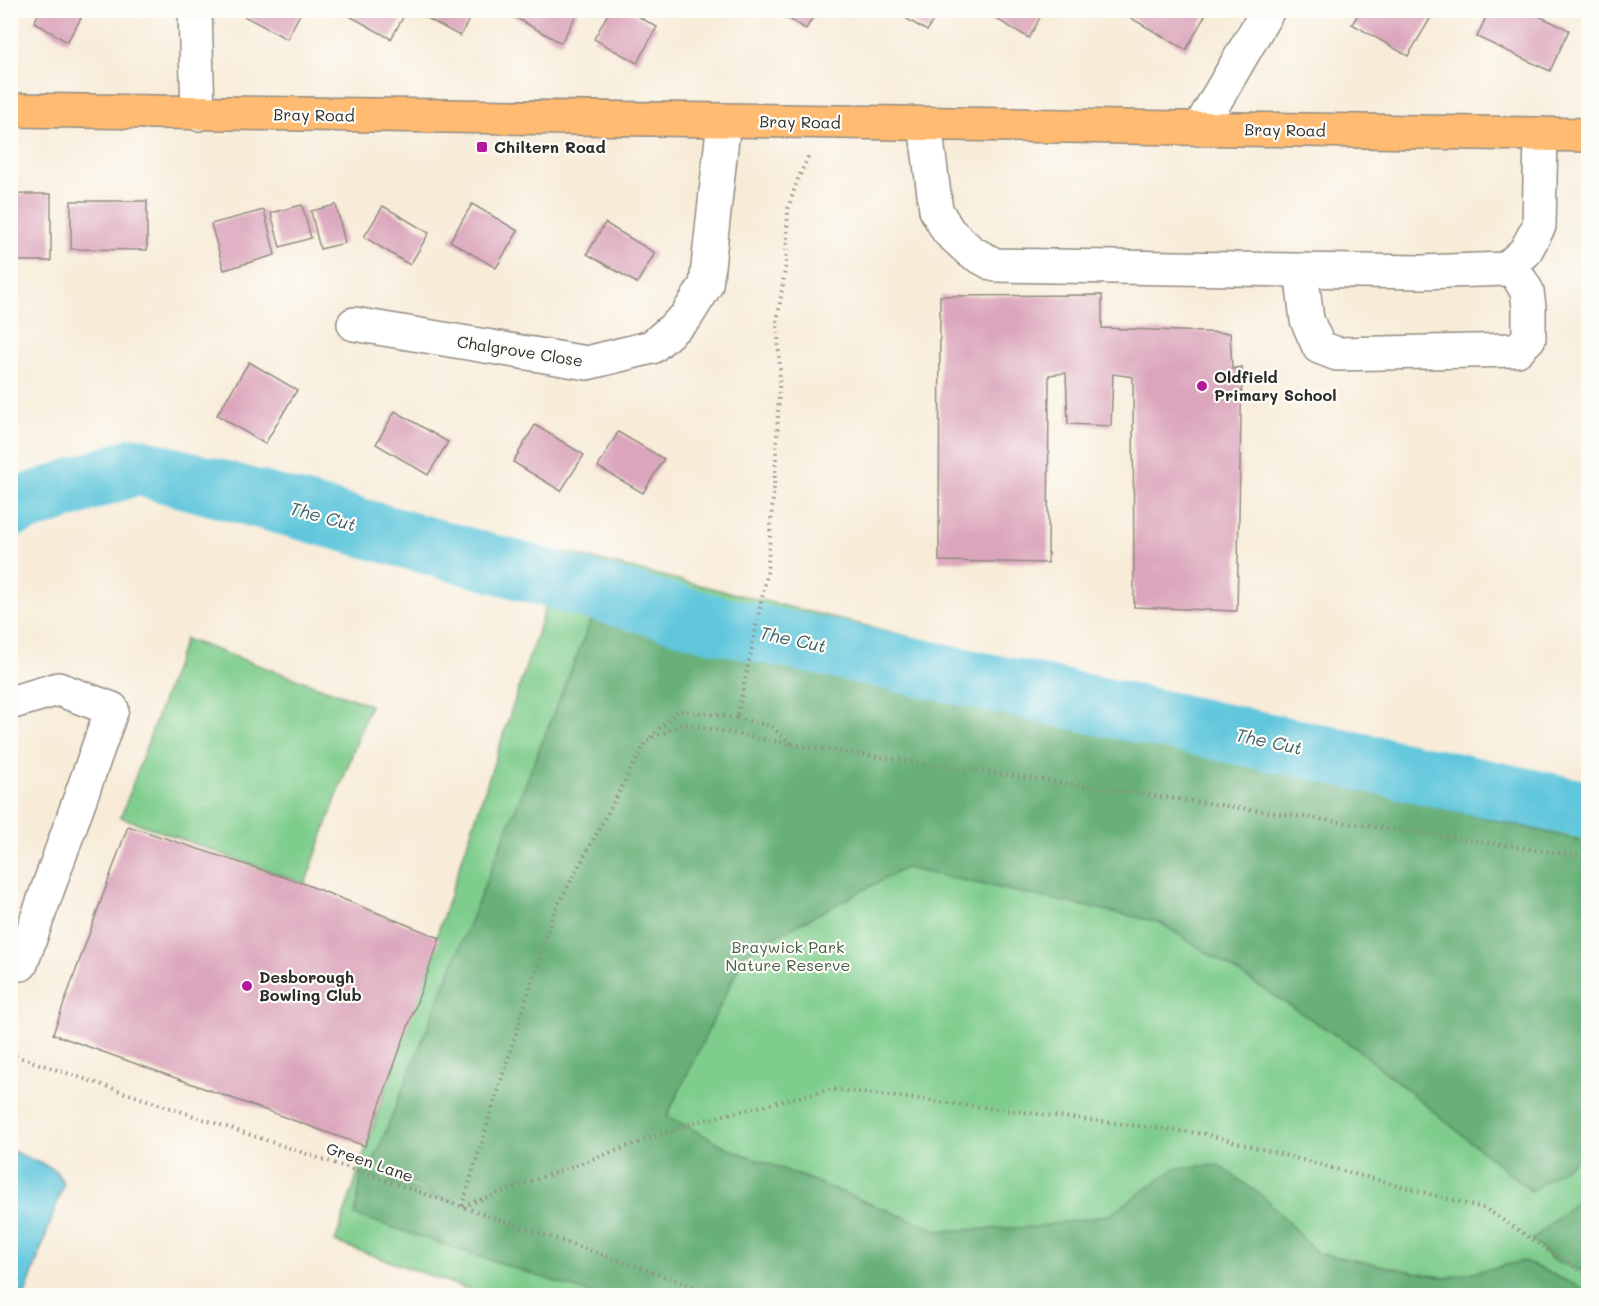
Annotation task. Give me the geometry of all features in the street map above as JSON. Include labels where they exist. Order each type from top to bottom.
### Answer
[{"type":"main road","name":"Bray Road","points":[[10,111],[724,120],[1588,135]]},
{"type":"street","points":[[195,10],[198,114]]},
{"type":"street","points":[[1199,129],[1268,10]]},
{"type":"street","name":"Chalgrove Close","points":[[354,324],[587,363],[652,347],[686,317],[706,285],[724,120]]},
{"type":"street","points":[[925,124],[936,210],[948,231],[970,252],[995,265],[1422,272],[1506,269],[1526,252],[1539,226],[1541,135]]},
{"type":"street","points":[[1301,270],[1307,320],[1319,347],[1337,354],[1517,350],[1529,338],[1529,308],[1527,291],[1511,265]]},
{"type":"street","points":[[10,703],[58,689],[112,709],[21,964],[10,961]]},
{"type":"path","points":[[737,718],[767,574],[776,460],[780,368],[777,322],[786,263],[788,209],[797,181],[822,122]]},
{"type":"path","points":[[462,1206],[553,914],[647,740],[679,710],[737,718],[770,726],[794,746]]},
{"type":"path","points":[[647,740],[684,724],[794,746],[1588,857]]},
{"type":"path","name":"Green Lane","points":[[10,1054],[722,1296]]},
{"type":"path","points":[[462,1206],[692,1123],[832,1089],[1205,1134],[1486,1209],[1588,1276]]},
{"type":"green space","name":"Braywick Park Nature Reserve","points":[[564,552],[1588,802],[1588,1295],[487,1296],[335,1242]]},
{"type":"green space","name":"Braywick Park Nature Reserve","points":[[596,608],[1588,842],[1588,1151],[1531,1191],[1356,1048],[1159,922],[905,868],[746,952],[667,1116],[732,1150],[939,1231],[1034,1227],[1109,1215],[1176,1168],[1218,1165],[1264,1197],[1317,1253],[1446,1278],[1524,1261],[1588,1291],[1588,1295],[595,1295],[355,1215],[362,1171],[456,1204],[373,1163]]},
{"type":"green space","points":[[185,639],[370,705],[305,884],[121,817]]},
{"type":"green space","points":[[1588,1191],[1588,1273],[1553,1260],[1532,1240]]},
{"type":"water","points":[[10,1150],[54,1169],[64,1183],[25,1295],[11,1295]]},
{"type":"building","points":[[41,10],[86,10],[67,42],[34,22]]},
{"type":"building","points":[[242,10],[302,10],[287,39],[240,14]]},
{"type":"building","points":[[339,10],[407,10],[391,39]]},
{"type":"building","points":[[420,10],[474,10],[460,36],[419,14]]},
{"type":"building","points":[[502,10],[579,10],[561,43]]},
{"type":"building","points":[[610,10],[627,10],[657,27],[637,63],[594,39]]},
{"type":"building","points":[[774,10],[817,10],[806,29]]},
{"type":"building","points":[[892,10],[939,10],[927,31]]},
{"type":"building","points":[[981,10],[1044,10],[1029,38]]},
{"type":"building","points":[[1117,10],[1208,10],[1186,50]]},
{"type":"building","points":[[1361,10],[1415,10],[1430,19],[1408,56],[1352,24]]},
{"type":"building","points":[[1489,10],[1526,10],[1569,30],[1550,71],[1477,37]]},
{"type":"building","points":[[10,194],[51,194],[51,261],[10,261]]},
{"type":"building","points":[[71,201],[147,201],[147,250],[71,249]]},
{"type":"building","points":[[472,204],[518,231],[496,268],[450,241]]},
{"type":"building","points":[[302,205],[311,238],[280,247],[271,213]]},
{"type":"building","points":[[336,205],[345,243],[320,249],[311,211]]},
{"type":"building","points":[[383,206],[429,233],[410,265],[364,237]]},
{"type":"building","points":[[264,210],[275,255],[224,270],[211,224]]},
{"type":"building","points":[[605,223],[655,253],[637,283],[587,254]]},
{"type":"building","points":[[1102,295],[1102,328],[1230,333],[1232,369],[1242,367],[1237,611],[1134,607],[1133,377],[1113,374],[1111,426],[1068,424],[1066,373],[1049,375],[1048,563],[939,561],[940,296]]},
{"type":"building","points":[[249,362],[297,390],[265,444],[217,415]]},
{"type":"building","points":[[395,411],[448,442],[428,475],[376,444]]},
{"type":"building","points":[[535,425],[584,455],[561,491],[513,462]]},
{"type":"building","points":[[618,432],[664,459],[643,493],[598,467]]},
{"type":"building","name":"Desborough Bowling Club","points":[[128,826],[305,884],[440,938],[365,1146],[53,1034]]},
{"type":"waterway","name":"The Cut","points":[[10,509],[136,466],[715,624],[1588,810]]},
{"type":"place","name":"Chiltern Road","points":[[482,147]]},
{"type":"place","name":"Oldfield Primary School","points":[[1202,386]]},
{"type":"place","name":"Desborough Bowling Club","points":[[247,986]]}]
